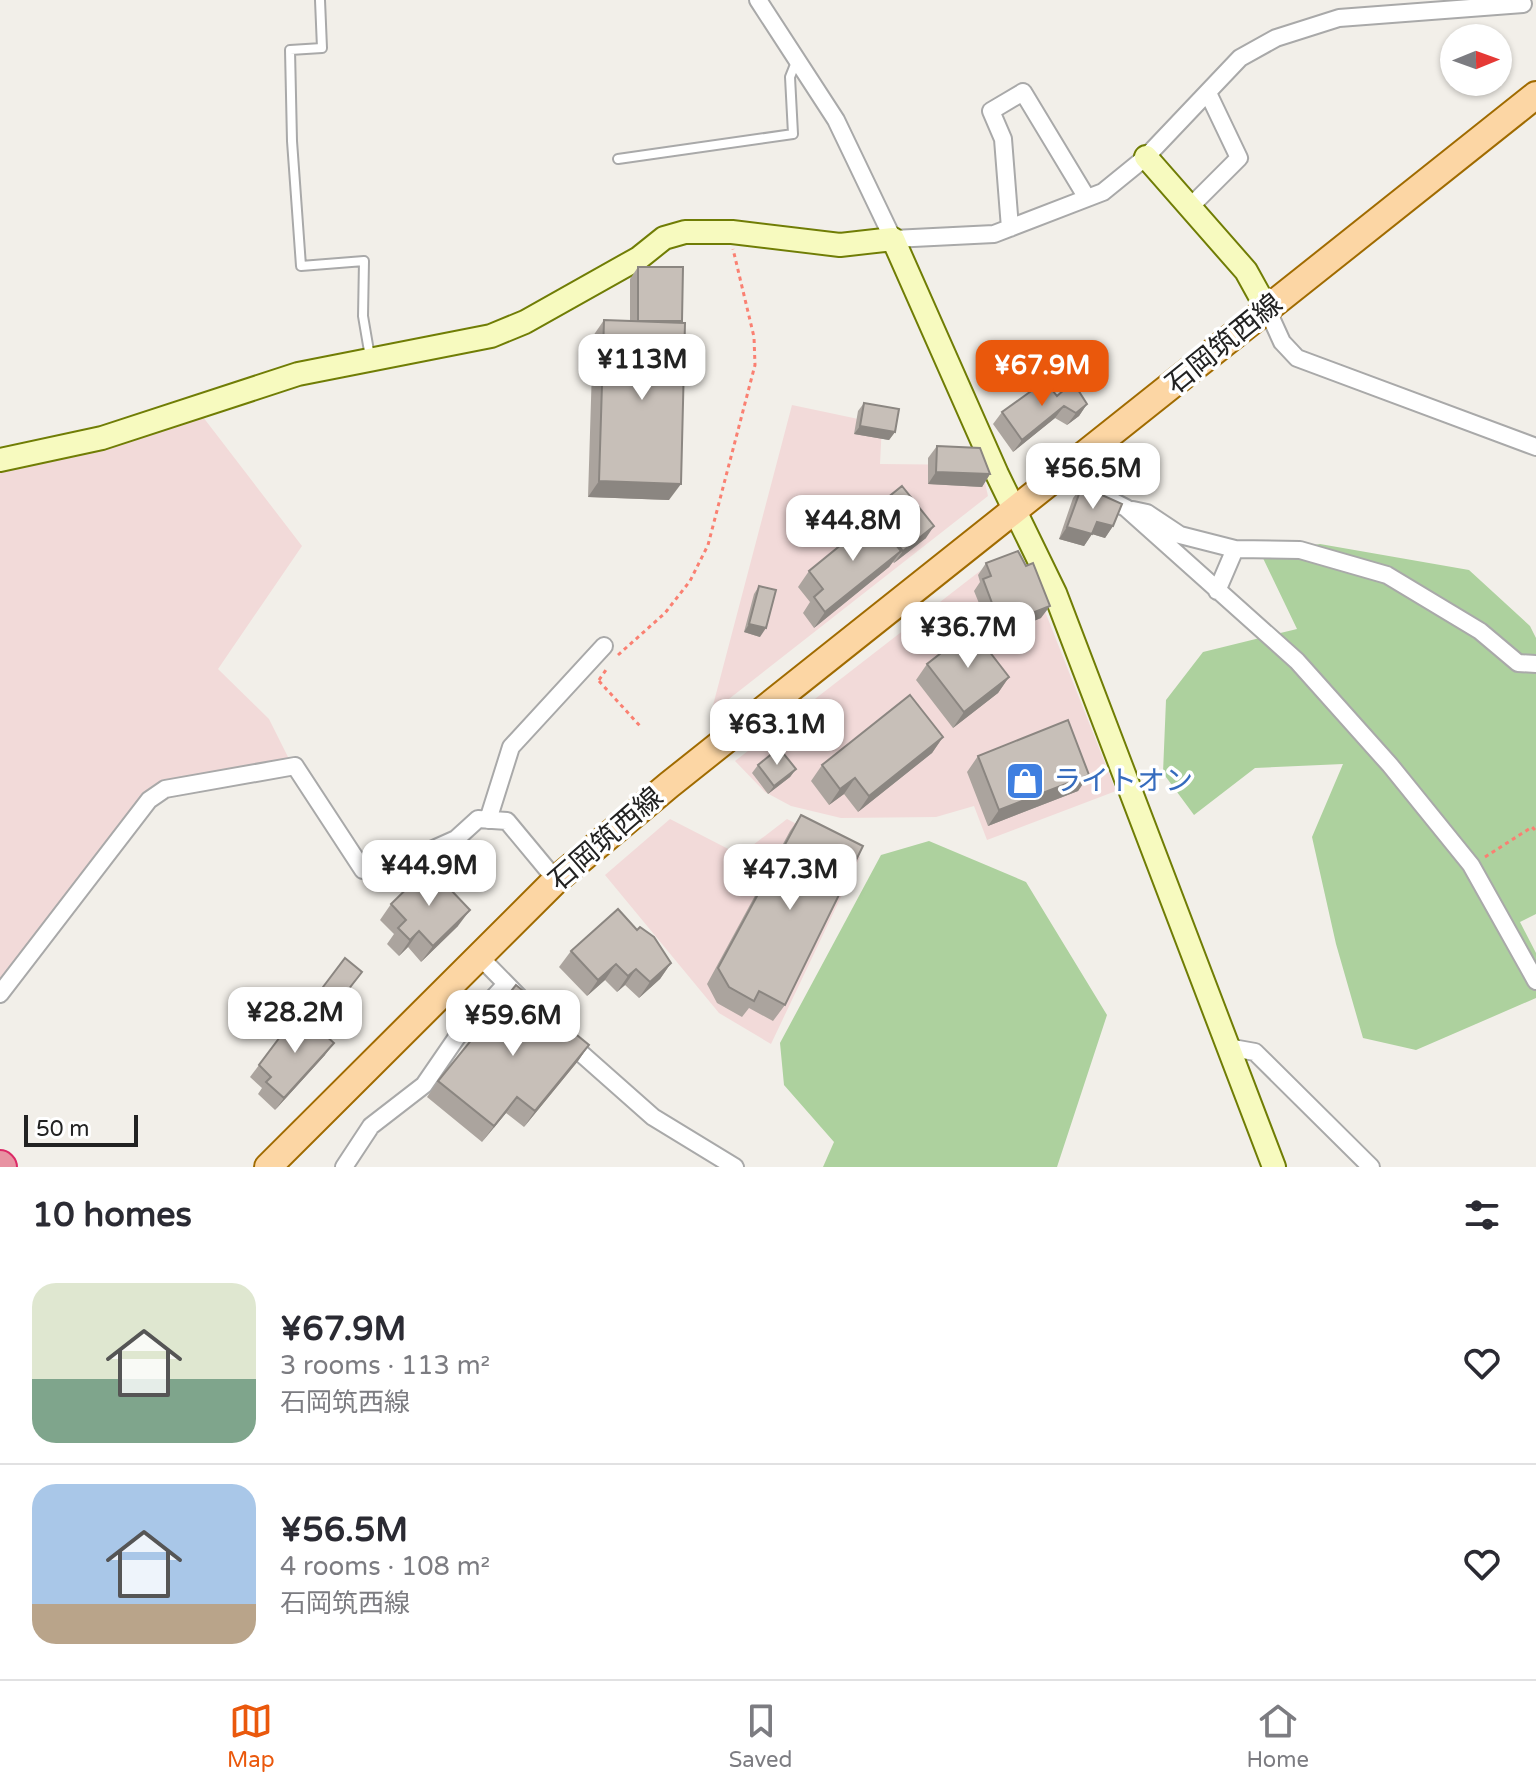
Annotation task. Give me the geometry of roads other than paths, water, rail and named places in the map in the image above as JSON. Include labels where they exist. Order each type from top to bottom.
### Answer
[{"type":"main road","name":"石岡筑西線","points":[[268,1167],[556,880],[669,785],[1016,512],[1536,95]]},
{"type":"street","points":[[758,0],[836,120],[1055,593],[1274,1167]]},
{"type":"street","points":[[0,460],[102,438],[298,374],[491,336],[525,322],[639,258],[664,238],[685,232],[732,232],[840,245],[893,239],[973,236],[1010,228],[1103,192],[1146,157],[1240,58],[1276,38],[1318,23],[1379,13],[1527,4]]},
{"type":"street","points":[[1010,228],[1003,139],[991,111],[1023,92],[1087,198]]},
{"type":"street","points":[[1193,204],[1239,158],[1208,93]]},
{"type":"street","points":[[1146,157],[1246,271],[1282,342],[1297,358],[1536,447]]},
{"type":"street","points":[[1072,467],[1087,488],[1126,508],[1147,513],[1180,535],[1235,549],[1300,550],[1387,575],[1480,631],[1518,663],[1536,664]]},
{"type":"street","points":[[1126,508],[1297,661],[1390,765],[1471,865],[1536,981]]},
{"type":"street","points":[[1217,591],[1235,549]]},
{"type":"street","points":[[488,820],[511,747],[604,646]]},
{"type":"street","points":[[0,994],[149,800],[165,789],[295,766],[363,870],[382,872],[456,839],[478,819],[507,821],[556,880]]},
{"type":"street","points":[[479,956],[535,1014]]},
{"type":"street","points":[[344,1167],[371,1126],[424,1085],[457,1037],[506,984]]},
{"type":"street","points":[[556,1033],[653,1117],[735,1167]]},
{"type":"street","points":[[1227,1047],[1255,1052],[1371,1167]]},
{"type":"lane","points":[[320,0],[322,48],[290,50],[292,141],[301,266],[364,261],[363,316],[371,359]]},
{"type":"lane","points":[[618,159],[793,134],[790,77],[796,62]]},
{"type":"place","name":"ライトオン","points":[[1025,781]]}]
